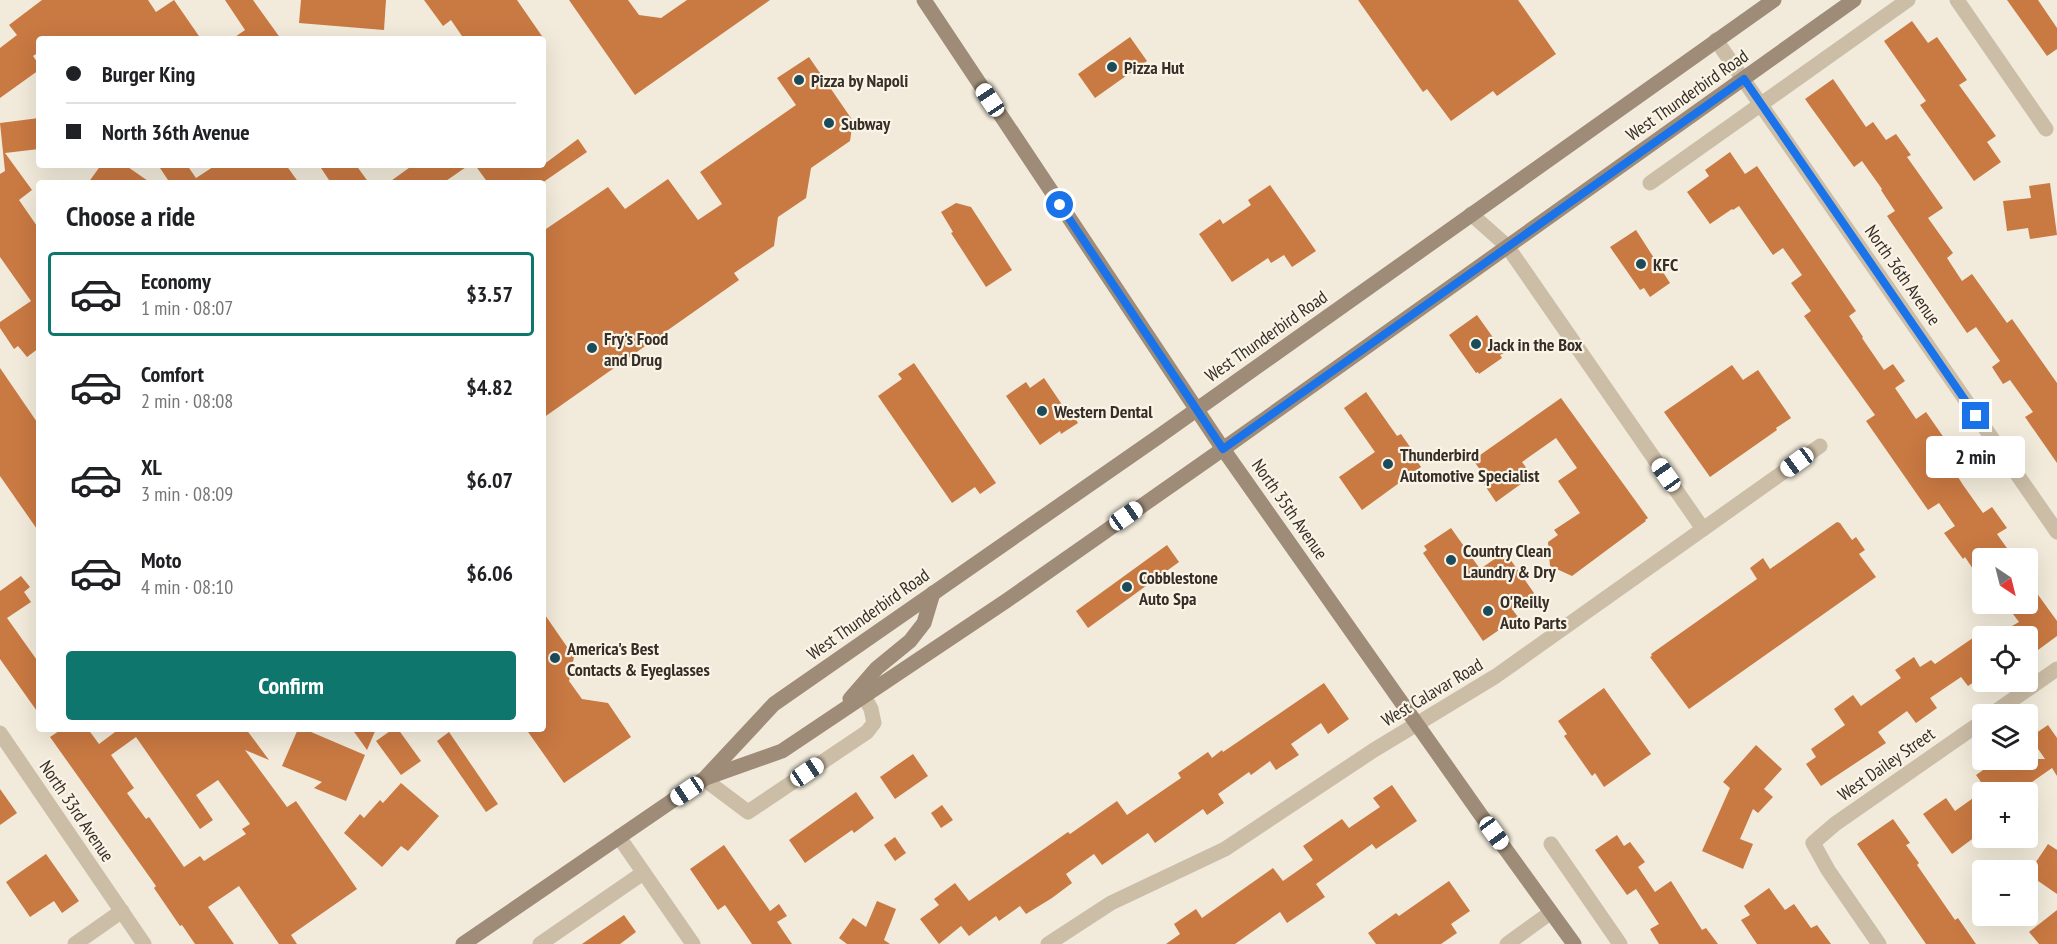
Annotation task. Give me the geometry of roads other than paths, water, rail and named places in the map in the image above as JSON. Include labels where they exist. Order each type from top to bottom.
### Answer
[{"type":"main road","name":"North 35th Avenue","points":[[924,0],[1223,449],[1574,944]]},
{"type":"main road","name":"West Thunderbird Road","points":[[464,944],[704,779],[774,704],[1774,0]]},
{"type":"main road","name":"West Thunderbird Road","points":[[704,779],[783,751],[1006,601],[1854,0]]},
{"type":"main road","points":[[836,714],[877,668],[910,641],[924,623],[933,593]]},
{"type":"street","points":[[1650,183],[1908,0]]},
{"type":"street","points":[[1957,0],[2046,129]]},
{"type":"street","name":"North 36th Avenue","points":[[1716,40],[2057,532]]},
{"type":"street","points":[[1471,214],[1507,246],[1703,529]]},
{"type":"street","name":"West Calavar Road","points":[[1048,944],[1111,903],[1225,849],[1374,750],[1496,676],[1820,446]]},
{"type":"street","points":[[2006,704],[2057,669]]},
{"type":"street","points":[[704,779],[748,812],[867,732],[874,723],[871,709],[864,696]]},
{"type":"street","name":"West Dailey Street","points":[[1879,944],[1827,870],[1813,843],[1834,824],[1972,729]]},
{"type":"street","name":"North 33rd Avenue","points":[[0,734],[144,944]]},
{"type":"street","points":[[619,837],[693,944]]},
{"type":"street","points":[[1551,844],[1620,944]]},
{"type":"street","points":[[540,944],[643,873]]},
{"type":"street","points":[[75,944],[122,911]]},
{"type":"street","points":[[1507,944],[1550,912]]},
{"type":"place","name":"Pizza Hut","points":[[1112,67]]},
{"type":"place","name":"Pizza by Napoli","points":[[799,80]]},
{"type":"place","name":"Subway","points":[[829,123]]},
{"type":"place","name":"KFC","points":[[1641,264]]},
{"type":"place","name":"Jack in the Box","points":[[1476,344]]},
{"type":"place","name":"Fry's Food and Drug","points":[[592,348]]},
{"type":"place","name":"Western Dental","points":[[1042,411]]},
{"type":"place","name":"Thunderbird Automotive Specialist","points":[[1388,464]]},
{"type":"place","name":"Country Clean Laundry & Dry","points":[[1451,560]]},
{"type":"place","name":"Cobblestone Auto Spa","points":[[1127,587]]},
{"type":"place","name":"O'Reilly Auto Parts","points":[[1488,611]]},
{"type":"place","name":"America's Best Contacts & Eyeglasses","points":[[555,658]]}]
